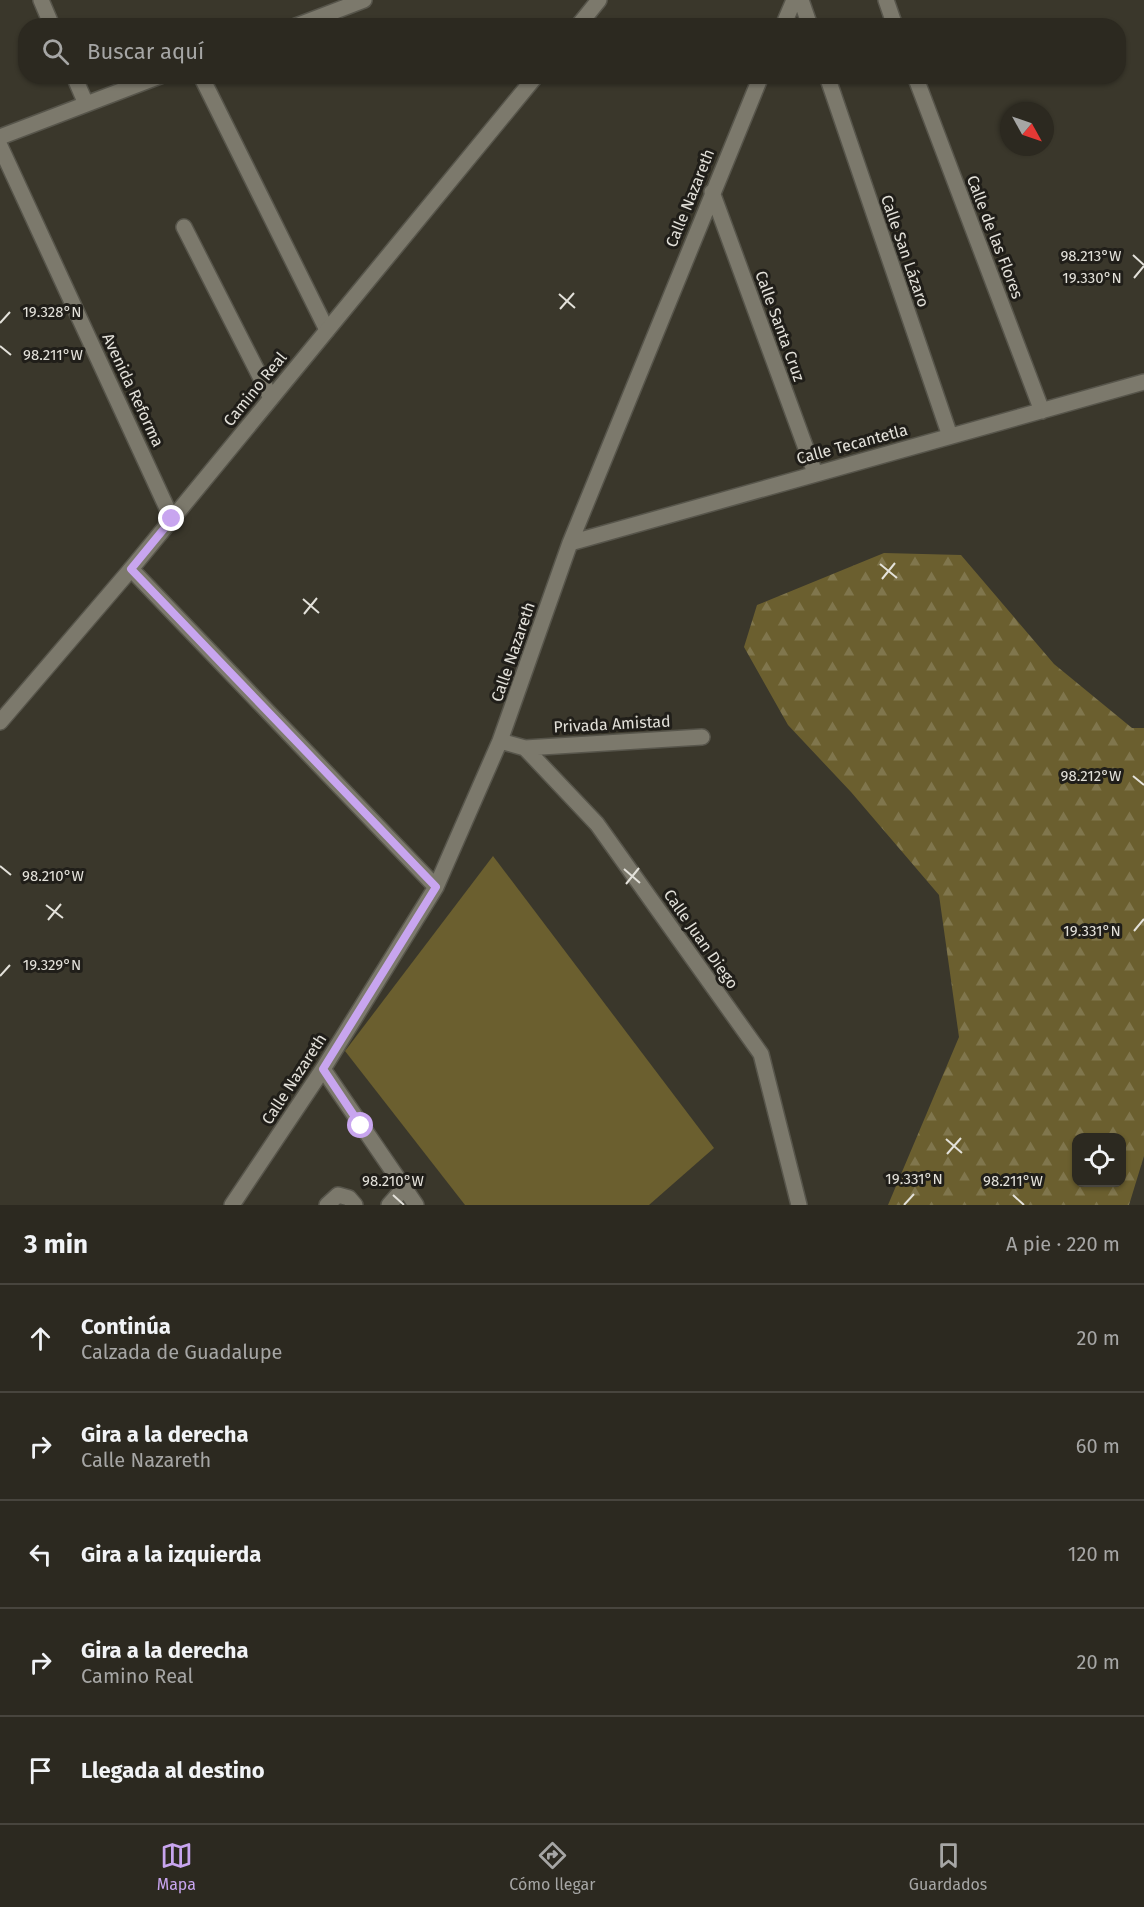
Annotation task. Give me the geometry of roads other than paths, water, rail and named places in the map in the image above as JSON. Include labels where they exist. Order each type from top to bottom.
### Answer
[{"type":"street","points":[[41,0],[49,18]]},
{"type":"street","points":[[317,18],[364,0]]},
{"type":"street","points":[[584,18],[599,0]]},
{"type":"street","points":[[786,18],[794,0]]},
{"type":"street","points":[[801,0],[807,18]]},
{"type":"street","points":[[886,0],[892,18]]},
{"type":"street","points":[[77,84],[86,104]]},
{"type":"street","points":[[0,137],[139,84]]},
{"type":"street","points":[[205,84],[327,330]]},
{"type":"street","name":"Camino Real","points":[[0,722],[131,569],[529,84]]},
{"type":"street","name":"Calle Nazareth","points":[[232,1205],[323,1069],[436,887],[500,741],[570,543],[758,84]]},
{"type":"street","name":"Calle San Lázaro","points":[[830,84],[950,436]]},
{"type":"street","name":"Calle de las Flores","points":[[918,84],[1042,411]]},
{"type":"street","name":"Avenida Reforma","points":[[0,146],[172,519]]},
{"type":"street","name":"Calle Santa Cruz","points":[[712,192],[815,472]]},
{"type":"street","points":[[184,227],[271,398]]},
{"type":"street","name":"Calle Tecantetla","points":[[570,543],[815,472],[1144,382]]},
{"type":"street","points":[[131,569],[436,887]]},
{"type":"street","name":"Privada Amistad","points":[[525,748],[702,737]]},
{"type":"street","points":[[500,741],[525,748]]},
{"type":"street","name":"Calle Juan Diego","points":[[525,748],[597,824],[760,1054],[799,1205]]},
{"type":"street","points":[[323,1069],[416,1205]]},
{"type":"street","points":[[389,1205],[404,1188]]},
{"type":"street","points":[[327,1205],[338,1195],[349,1198],[355,1205]]}]
